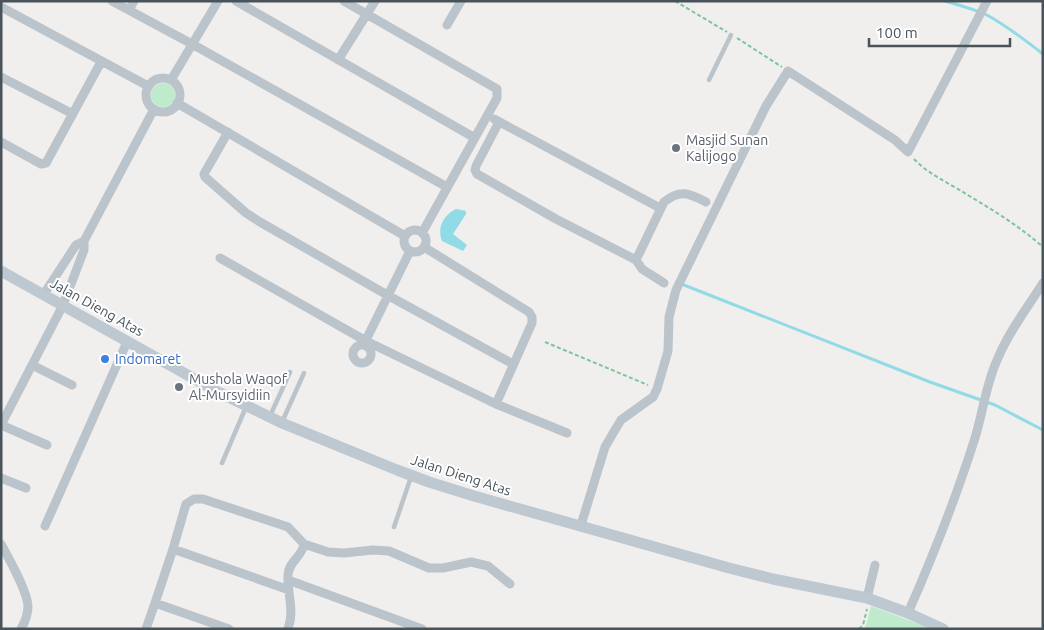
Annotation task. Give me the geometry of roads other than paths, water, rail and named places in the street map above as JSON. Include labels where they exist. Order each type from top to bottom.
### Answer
[{"type":"street","points":[[112,1],[447,187]]},
{"type":"street","points":[[129,10],[134,1]]},
{"type":"street","points":[[170,80],[218,1]]},
{"type":"street","points":[[236,1],[475,138]]},
{"type":"street","points":[[344,1],[496,89],[497,98],[488,116],[422,233]]},
{"type":"street","points":[[338,60],[375,1]]},
{"type":"street","points":[[447,25],[462,1]]},
{"type":"street","points":[[581,525],[605,447],[622,420],[653,397],[657,389],[668,351],[669,317],[676,290],[766,106],[788,71],[895,140],[908,152],[986,4]]},
{"type":"street","points":[[1,7],[148,86]]},
{"type":"street","points":[[1,142],[41,164],[46,163],[101,62]]},
{"type":"street","points":[[1,77],[73,114]]},
{"type":"street","points":[[158,78],[170,80],[178,88],[180,96],[177,104],[167,111],[154,109],[146,99],[148,86],[158,78]]},
{"type":"street","points":[[177,104],[405,236]]},
{"type":"street","points":[[47,445],[1,425],[63,305],[84,250],[84,241],[154,109]]},
{"type":"street","points":[[488,116],[660,208]]},
{"type":"street","points":[[499,122],[476,166],[477,174],[636,260],[642,269],[664,283]]},
{"type":"street","points":[[228,132],[204,171],[205,177],[246,213],[389,296],[514,364]]},
{"type":"street","points":[[636,260],[664,202],[680,193],[688,194],[706,202]]},
{"type":"street","points":[[411,231],[422,233],[425,238],[424,247],[416,252],[410,251],[404,243],[405,236],[411,231]]},
{"type":"street","points":[[44,294],[76,245],[84,241]]},
{"type":"street","points":[[424,247],[529,312],[532,317],[532,323],[496,404]]},
{"type":"street","points":[[365,343],[410,251]]},
{"type":"street","points":[[220,258],[365,343],[496,404],[567,433]]},
{"type":"street","name":"Jalan Dieng Atas","points":[[1,270],[127,342],[247,406],[282,423],[411,476],[474,496],[773,580],[868,598],[943,629]]},
{"type":"street","points":[[58,272],[72,280]]},
{"type":"street","points":[[908,613],[937,545],[975,438],[997,360],[1002,348],[1043,282]]},
{"type":"street","points":[[45,526],[127,342]]},
{"type":"street","points":[[32,365],[72,385]]},
{"type":"street","points":[[1,478],[26,488]]},
{"type":"street","points":[[146,629],[186,504],[194,499],[203,499],[288,527],[304,544],[328,552],[389,551],[429,568],[443,568],[471,562],[488,566],[510,584]]},
{"type":"street","points":[[1,544],[24,592],[28,606],[22,629]]},
{"type":"street","points":[[288,629],[292,607],[289,585],[290,566],[304,548],[304,544]]},
{"type":"street","points":[[172,550],[289,585],[422,629]]},
{"type":"street","points":[[868,598],[875,565]]},
{"type":"street","points":[[155,603],[229,629]]},
{"type":"lane","points":[[708,80],[731,35]]},
{"type":"lane","points":[[270,417],[290,372]]},
{"type":"lane","points":[[282,423],[304,373]]},
{"type":"lane","points":[[222,463],[247,406]]},
{"type":"lane","points":[[394,528],[411,476]]},
{"type":"water","points":[[456,209],[466,211],[453,234],[467,245],[463,251],[442,241],[440,231],[442,222]]},
{"type":"waterway","points":[[945,1],[987,15],[1009,28],[1043,54]]},
{"type":"waterway","points":[[684,285],[930,382],[995,405],[1043,430]]},
{"type":"place","name":"Masjid Sunan Kalijogo","points":[[676,148]]},
{"type":"place","name":"Indomaret","points":[[105,359]]},
{"type":"place","name":"Mushola Waqof Al-Mursyidiin","points":[[179,387]]}]
